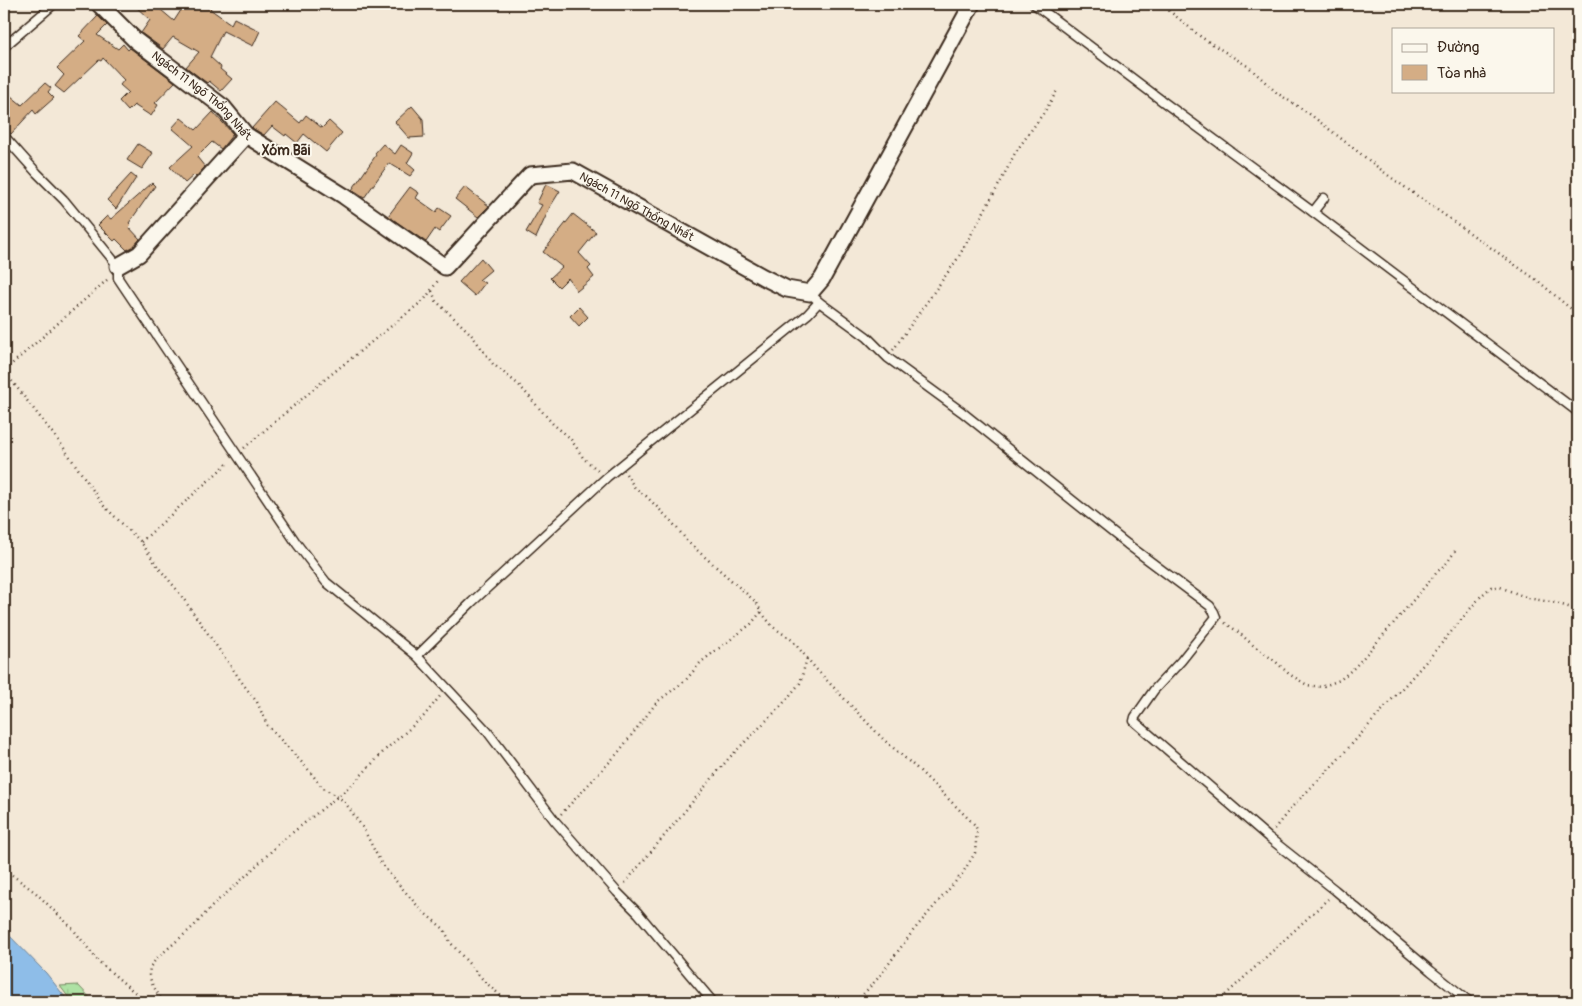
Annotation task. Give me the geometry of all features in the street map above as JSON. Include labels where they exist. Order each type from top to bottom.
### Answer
[{"type":"street","name":"Ngách 11 Ngõ Thống Nhất","points":[[99,4],[135,40],[223,107],[246,135],[344,196],[445,267],[530,174],[573,171],[771,281],[787,289],[814,298]]},
{"type":"street","points":[[814,298],[822,279],[972,4]]},
{"type":"street","points":[[118,266],[139,254],[246,135]]},
{"type":"lane","points":[[4,48],[54,4]]},
{"type":"lane","points":[[1034,4],[1578,412]]},
{"type":"lane","points":[[4,136],[64,200],[118,266],[118,278],[297,544],[326,582],[417,656],[487,731],[555,821],[617,892],[638,913],[713,1002]]},
{"type":"lane","points":[[1313,212],[1324,198]]},
{"type":"lane","points":[[417,656],[472,602],[607,477],[808,314],[814,298],[867,337],[888,358],[962,412],[1127,544],[1210,606],[1216,617],[1181,661],[1154,690],[1134,719],[1268,838],[1336,890],[1470,1002]]},
{"type":"path","points":[[1161,4],[1201,37],[1248,67],[1277,93],[1311,115],[1389,176],[1538,281],[1578,314]]},
{"type":"path","points":[[888,358],[958,258],[1015,153],[1058,90]]},
{"type":"path","points":[[118,266],[112,276],[98,289],[67,314],[4,371],[61,444],[104,506],[142,542],[158,567],[178,591],[246,688],[258,702],[267,726],[307,768],[322,787],[344,801],[363,828],[382,865],[422,911],[444,929],[450,942],[486,982],[508,1002]]},
{"type":"path","points":[[142,542],[237,454],[323,380],[425,299],[444,273],[445,267]]},
{"type":"path","points":[[432,291],[436,302],[470,333],[493,364],[519,385],[553,424],[570,438],[584,459],[607,477]]},
{"type":"path","points":[[621,466],[635,488],[646,496],[689,543],[757,603],[772,627],[792,640],[884,740],[920,771],[976,825],[974,853],[962,874],[913,931],[879,977],[856,1002]]},
{"type":"path","points":[[1216,617],[1237,630],[1254,646],[1275,660],[1289,674],[1308,685],[1320,687],[1340,680],[1355,667],[1455,551]]},
{"type":"path","points":[[1268,838],[1292,808],[1334,764],[1431,656],[1481,596],[1491,587],[1578,610]]},
{"type":"path","points":[[555,821],[617,754],[656,702],[684,682],[701,662],[751,624],[761,612]]},
{"type":"path","points":[[617,892],[729,758],[788,698],[800,683],[807,658]]},
{"type":"path","points":[[163,1002],[149,975],[150,967],[157,958],[194,926],[216,902],[282,841],[352,785],[386,750],[424,716],[447,688]]},
{"type":"path","points":[[4,869],[36,893],[73,929],[98,961],[146,1002]]},
{"type":"path","points":[[1218,1002],[1336,890]]},
{"type":"path","points":[[500,1002],[503,998]]},
{"type":"green space","points":[[78,985],[94,1002],[72,1002],[60,986]]},
{"type":"water","points":[[4,930],[46,973],[69,1002],[4,1002]]},
{"type":"building","points":[[133,4],[154,4],[174,21],[185,4],[214,4],[210,9],[231,24],[234,18],[260,31],[253,46],[223,31],[210,57],[232,79],[221,91],[186,67],[199,52],[173,37],[163,49],[141,33],[150,20]]},
{"type":"building","points":[[98,16],[107,25],[97,35],[118,49],[123,44],[128,50],[130,48],[175,82],[155,103],[158,105],[151,116],[134,105],[128,111],[119,101],[128,92],[120,85],[124,80],[103,58],[64,93],[55,86],[64,75],[57,68],[85,41],[79,36]]},
{"type":"building","points":[[45,83],[51,88],[48,92],[54,98],[36,114],[33,110],[11,134],[4,126],[4,105],[11,96],[22,105]]},
{"type":"building","points":[[275,102],[300,123],[306,115],[322,128],[329,121],[342,133],[326,152],[304,134],[297,143],[272,126],[264,135],[252,128]]},
{"type":"building","points":[[412,106],[423,119],[424,137],[409,138],[395,122]]},
{"type":"building","points":[[213,112],[233,134],[221,149],[212,142],[197,157],[205,167],[196,177],[194,175],[185,183],[170,167],[193,146],[172,128],[181,118],[196,130]]},
{"type":"building","points":[[138,144],[153,153],[142,169],[127,160]]},
{"type":"building","points":[[383,144],[395,154],[401,145],[413,153],[407,163],[415,170],[410,176],[389,163],[364,198],[352,190],[376,155],[375,153]]},
{"type":"building","points":[[131,174],[136,178],[116,209],[107,200]]},
{"type":"building","points":[[152,183],[155,186],[129,223],[131,225],[129,227],[140,239],[133,247],[127,250],[116,239],[114,241],[98,225],[107,216],[111,219]]},
{"type":"building","points":[[546,184],[560,191],[550,207],[536,238],[526,232],[542,205],[537,203]]},
{"type":"building","points":[[410,187],[419,193],[416,198],[436,212],[439,208],[451,216],[439,232],[435,229],[426,242],[388,216]]},
{"type":"building","points":[[465,187],[489,206],[478,217],[455,199]]},
{"type":"building","points":[[573,214],[596,232],[579,253],[591,266],[588,269],[594,277],[577,291],[568,278],[559,287],[550,278],[562,267],[543,252]]},
{"type":"building","points":[[481,258],[491,270],[479,280],[485,283],[475,296],[459,282]]},
{"type":"building","points":[[579,307],[588,317],[579,326],[570,316]]},
{"type":"district","name":"Xóm Bãi","points":[[286,150]]}]
